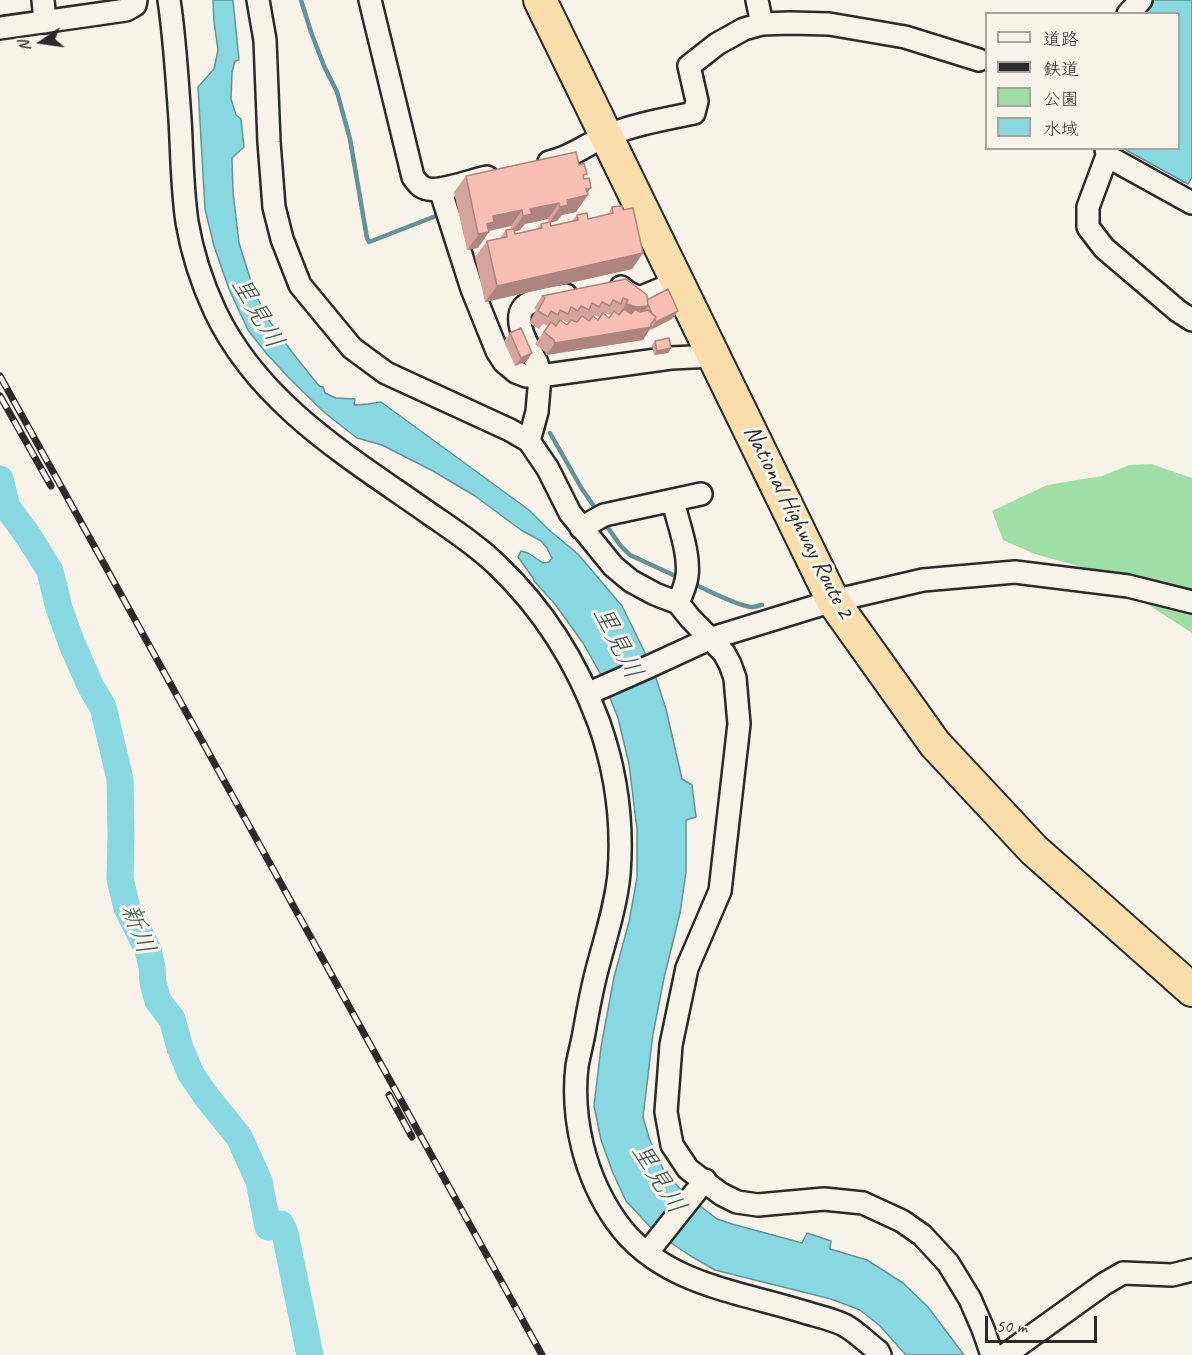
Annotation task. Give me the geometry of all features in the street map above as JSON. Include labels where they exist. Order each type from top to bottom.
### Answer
[{"type":"highway","name":"National Highway Route 2","points":[[540,0],[833,601],[935,744],[1034,850],[1192,990]]},
{"type":"street","points":[[43,0],[45,22]]},
{"type":"street","points":[[0,28],[126,10],[135,5],[136,0]]},
{"type":"street","points":[[169,0],[187,224],[204,286],[231,339],[249,366],[272,393],[302,422],[460,535],[496,564],[522,591],[558,637],[589,693],[615,779],[620,843],[619,877],[593,984],[577,1066],[578,1119],[590,1170],[601,1196],[616,1221],[631,1239],[666,1266],[707,1286],[846,1325],[880,1355]]},
{"type":"street","points":[[258,0],[265,40],[274,207],[282,239],[300,285],[352,348],[386,373],[529,441],[548,469],[570,513],[594,520],[700,494]]},
{"type":"street","points":[[370,0],[413,177],[418,185],[428,189],[440,189],[561,160],[606,136],[640,124],[694,113],[696,101],[689,66],[717,44],[744,29],[762,24],[829,24],[905,37],[979,60]]},
{"type":"street","points":[[757,0],[762,24]]},
{"type":"street","points":[[1130,12],[1141,0]]},
{"type":"street","points":[[1190,198],[1106,152],[1088,207],[1088,227],[1104,248],[1178,311],[1192,320]]},
{"type":"street","points":[[440,189],[472,289],[497,351],[504,363],[516,372],[526,376],[540,376],[671,358],[714,356]]},
{"type":"street","points":[[606,286],[618,283],[627,292],[639,298],[678,282]]},
{"type":"street","points":[[529,441],[537,412],[540,376],[537,364],[522,335],[519,322],[522,311],[528,303],[584,291]]},
{"type":"street","points":[[673,501],[687,559],[684,587],[702,642],[724,653],[730,664],[735,678],[739,724],[720,891],[687,968],[670,1045],[666,1112],[672,1145],[701,1185],[737,1202],[758,1205],[825,1199],[863,1203],[902,1221],[922,1235],[948,1263],[970,1299],[992,1355]]},
{"type":"street","points":[[594,520],[613,566],[631,581],[655,594],[684,587]]},
{"type":"street","points":[[589,693],[702,642],[833,601],[923,580],[1016,572],[1128,586],[1192,602]]},
{"type":"street","points":[[649,1251],[701,1185]]},
{"type":"street","points":[[1005,1355],[1104,1284],[1123,1273],[1172,1275],[1192,1270]]},
{"type":"green space","points":[[1151,464],[1192,478],[1192,633],[1096,571],[1035,554],[1003,540],[992,511],[1047,485],[1102,476],[1129,465]]},
{"type":"water","name":"里見川","points":[[213,0],[233,0],[239,60],[235,61],[232,72],[231,99],[236,115],[241,119],[244,147],[232,158],[233,192],[239,243],[254,291],[268,319],[319,386],[323,387],[325,393],[336,398],[355,399],[354,405],[381,402],[529,510],[578,554],[622,606],[653,669],[666,709],[682,779],[692,785],[696,817],[686,820],[686,872],[680,913],[653,1034],[643,1117],[649,1138],[664,1171],[686,1195],[717,1219],[802,1243],[807,1233],[831,1241],[830,1249],[867,1260],[903,1283],[928,1307],[964,1355],[906,1355],[880,1326],[860,1310],[831,1299],[715,1270],[655,1232],[626,1201],[601,1140],[594,1106],[601,1047],[614,977],[629,922],[637,878],[637,829],[629,764],[618,718],[601,675],[583,643],[518,557],[521,551],[543,563],[549,562],[552,558],[541,541],[521,530],[475,496],[433,471],[382,445],[357,438],[325,413],[290,379],[248,330],[229,289],[214,246],[205,209],[198,87],[214,69],[218,50]]},
{"type":"water","points":[[1150,0],[1192,0],[1192,177],[1188,184],[1126,150],[1180,150],[1180,12],[1142,12]]},
{"type":"building","points":[[576,152],[579,165],[584,163],[587,174],[583,175],[584,179],[589,178],[591,188],[586,189],[588,195],[567,200],[568,205],[560,207],[559,203],[530,209],[532,214],[523,216],[522,210],[493,216],[494,222],[487,224],[489,232],[478,234],[466,176]]},
{"type":"building","points":[[622,206],[623,210],[633,208],[643,253],[497,286],[487,241],[507,237],[506,230],[514,229],[515,234],[542,228],[541,224],[550,222],[551,226],[578,220],[577,215],[587,213],[588,219],[613,213],[612,207]]},
{"type":"building","points":[[626,279],[647,295],[648,306],[637,307],[626,304],[628,300],[623,298],[621,304],[613,300],[610,306],[602,302],[599,307],[592,303],[589,310],[581,306],[578,311],[571,307],[568,314],[560,310],[558,315],[551,311],[548,317],[538,311],[545,298],[542,296]]},
{"type":"building","points":[[668,289],[678,311],[656,322],[656,317],[652,314],[647,300]]},
{"type":"building","points":[[624,309],[631,314],[635,309],[640,312],[648,310],[656,317],[651,327],[555,343],[544,332],[551,322],[556,326],[560,320],[567,325],[571,320],[577,322],[582,316],[589,321],[593,316],[598,320],[603,313],[609,318],[614,311],[619,315]]},
{"type":"building","points":[[521,328],[532,353],[521,358],[510,333]]},
{"type":"building","points":[[669,338],[671,348],[657,351],[655,341]]},
{"type":"waterway","points":[[301,0],[324,66],[337,92],[350,139],[369,242],[441,214],[442,216]]},
{"type":"waterway","points":[[550,433],[598,512]]},
{"type":"waterway","name":"新川","points":[[0,479],[7,507],[50,571],[59,608],[72,644],[91,687],[103,707],[120,779],[120,879],[127,908],[148,950],[158,1001],[172,1019],[180,1048],[191,1074],[239,1137],[259,1181],[268,1227],[281,1224],[285,1233],[310,1355]]},
{"type":"waterway","points":[[604,522],[630,555],[682,579]]},
{"type":"waterway","points":[[692,583],[740,605],[747,607],[762,605]]},
{"type":"railway","points":[[0,376],[542,1355]]},
{"type":"railway","points":[[0,396],[51,486]]},
{"type":"railway","points":[[389,1095],[412,1137]]}]
